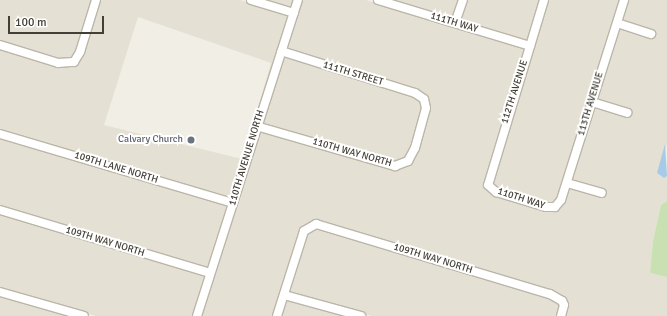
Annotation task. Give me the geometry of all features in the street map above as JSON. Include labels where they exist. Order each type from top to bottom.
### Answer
[{"type":"street","points":[[0,45],[58,63],[74,62],[80,52],[96,0]]},
{"type":"street","points":[[251,0],[294,13]]},
{"type":"street","name":"110TH AVENUE NORTH","points":[[196,316],[256,126],[298,0]]},
{"type":"street","name":"111TH WAY","points":[[380,0],[530,46]]},
{"type":"street","points":[[455,23],[463,0]]},
{"type":"street","name":"112TH AVENUE","points":[[488,185],[544,0]]},
{"type":"street","name":"113TH AVENUE","points":[[555,207],[567,183],[624,0]]},
{"type":"street","points":[[617,23],[651,34]]},
{"type":"street","name":"111TH STREET","points":[[281,51],[414,93],[424,99]]},
{"type":"street","name":"110TH WAY NORTH","points":[[256,126],[395,166],[401,165],[408,161],[415,148],[426,108],[424,99]]},
{"type":"street","points":[[592,102],[627,113]]},
{"type":"street","name":"109TH LANE NORTH","points":[[0,134],[232,203]]},
{"type":"street","points":[[567,183],[602,193]]},
{"type":"street","name":"110TH WAY","points":[[488,185],[496,192],[546,207],[555,207]]},
{"type":"street","name":"109TH WAY NORTH","points":[[0,210],[210,273]]},
{"type":"street","name":"109TH WAY NORTH","points":[[284,295],[304,231],[316,224],[550,294],[562,301],[564,305],[561,316]]},
{"type":"street","points":[[0,292],[84,316]]},
{"type":"street","points":[[278,316],[284,295],[361,316]]},
{"type":"shaded area","points":[[0,0],[93,0],[72,59],[58,59],[0,42]]},
{"type":"shaded area","points":[[100,0],[240,0],[289,15],[254,121],[271,63],[138,17],[104,125],[242,159],[230,199],[0,130],[0,49],[76,66],[84,53]]},
{"type":"shaded area","points":[[263,0],[294,0],[291,9]]},
{"type":"shaded area","points":[[302,0],[366,0],[525,48],[483,185],[484,188],[556,212],[569,187],[604,197],[606,190],[571,181],[594,107],[630,117],[631,110],[596,100],[619,28],[654,38],[656,32],[621,21],[628,0],[667,0],[667,144],[657,173],[664,178],[667,176],[667,201],[661,205],[653,241],[650,273],[667,277],[667,316],[565,316],[567,300],[551,290],[336,226],[301,227],[273,316],[200,316],[259,130],[395,169],[410,164],[429,99],[427,96],[286,49]]},
{"type":"shaded area","points":[[389,0],[459,0],[453,19]]},
{"type":"shaded area","points":[[467,0],[540,0],[527,42],[460,21]]},
{"type":"shaded area","points":[[548,0],[620,0],[557,198],[553,204],[546,204],[498,190],[491,184]]},
{"type":"shaded area","points":[[284,55],[413,96],[421,101],[422,107],[411,147],[405,159],[395,162],[261,124]]},
{"type":"shaded area","points":[[0,137],[228,205],[208,269],[0,207]]},
{"type":"shaded area","points":[[0,214],[206,275],[193,316],[96,316],[0,288]]},
{"type":"shaded area","points":[[317,228],[549,297],[560,305],[557,316],[372,316],[288,292],[307,234]]},
{"type":"shaded area","points":[[0,295],[72,316],[0,316]]},
{"type":"shaded area","points":[[286,299],[349,316],[281,316]]},
{"type":"green space","points":[[667,201],[667,277],[650,273],[653,241],[661,205]]},
{"type":"water","points":[[665,144],[667,176],[664,178],[657,173]]},
{"type":"place","name":"Calvary Church","points":[[191,140]]}]
